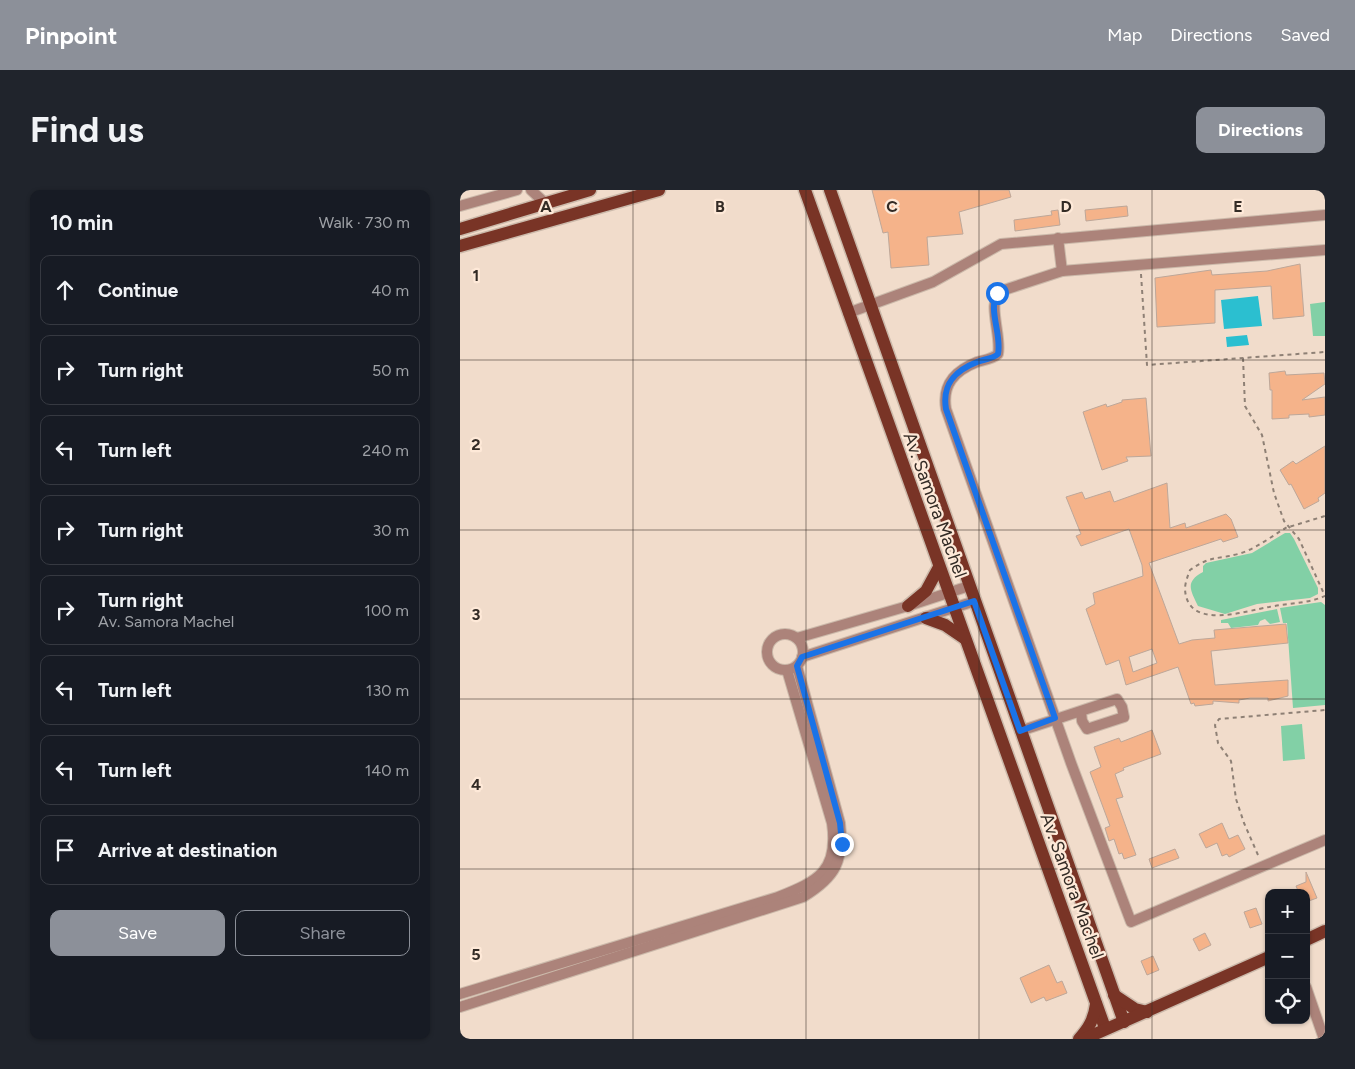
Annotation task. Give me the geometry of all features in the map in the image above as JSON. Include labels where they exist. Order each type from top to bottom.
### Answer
[{"type":"main road","points":[[460,229],[590,190]]},
{"type":"main road","points":[[460,246],[659,190]]},
{"type":"main road","name":"Av. Samora Machel","points":[[805,190],[1105,1028]]},
{"type":"main road","name":"Av. Samora Machel","points":[[830,190],[1124,1022]]},
{"type":"main road","points":[[908,606],[926,591],[939,568]]},
{"type":"main road","points":[[926,618],[945,625],[964,638]]},
{"type":"main road","points":[[1310,938],[1325,931]]},
{"type":"main road","points":[[1084,1039],[1105,1028],[1124,1022],[1265,959]]},
{"type":"main road","points":[[1114,995],[1135,1009],[1147,1012]]},
{"type":"main road","points":[[1079,1039],[1091,1023],[1096,1003]]},
{"type":"street","points":[[460,206],[517,190]]},
{"type":"street","points":[[531,190],[545,203]]},
{"type":"street","points":[[848,313],[933,282],[1001,244],[1325,215]]},
{"type":"street","points":[[1058,238],[1062,271]]},
{"type":"street","points":[[1325,250],[1062,271],[997,293],[993,304],[999,340],[998,354],[956,373],[948,382],[944,397],[946,409],[1055,718],[1130,922],[1325,840]]},
{"type":"street","points":[[969,586],[797,638],[787,634],[777,636],[769,642],[766,652],[769,662],[777,669],[795,664],[974,601]]},
{"type":"street","points":[[460,994],[778,897],[809,884],[819,877],[832,857],[835,842],[795,664],[802,647],[797,638]]},
{"type":"street","points":[[460,1007],[803,897],[818,888],[831,876],[838,862],[842,844],[840,823],[795,664]]},
{"type":"street","points":[[1020,731],[1055,718],[1081,712]]},
{"type":"street","points":[[1310,999],[1324,1039]]},
{"type":"path","points":[[1140,264],[1147,365],[1325,352]]},
{"type":"path","points":[[1243,358],[1245,406],[1262,436],[1274,493],[1289,526],[1299,539],[1325,596],[1314,601],[1247,610],[1226,617],[1204,614],[1190,604],[1185,588],[1190,570],[1206,559],[1238,554],[1253,548],[1289,526],[1325,516]]},
{"type":"path","points":[[1258,855],[1236,799],[1231,761],[1218,743],[1214,725],[1219,719],[1325,710]]},
{"type":"green space","points":[[1325,302],[1325,336],[1313,336],[1310,304]]},
{"type":"green space","points":[[1285,533],[1290,533],[1294,539],[1318,588],[1318,594],[1310,598],[1257,604],[1225,614],[1198,606],[1191,591],[1191,583],[1193,579],[1203,572],[1203,566],[1206,563],[1252,553]]},
{"type":"green space","points":[[1321,602],[1325,605],[1325,705],[1293,708],[1287,623],[1283,623],[1280,608]]},
{"type":"green space","points":[[1277,609],[1280,622],[1270,624],[1265,619],[1260,621],[1258,625],[1231,628],[1228,623],[1221,623],[1221,620]]},
{"type":"green space","points":[[1302,724],[1305,759],[1283,761],[1281,726]]},
{"type":"water","points":[[1258,296],[1262,326],[1224,329],[1221,300]]},
{"type":"water","points":[[1247,335],[1249,345],[1227,347],[1226,337]]},
{"type":"building","points":[[872,190],[1009,190],[1011,197],[959,212],[963,234],[927,237],[929,265],[891,268],[888,232],[883,233]]},
{"type":"building","points":[[1127,206],[1128,216],[1086,221],[1085,210]]},
{"type":"building","points":[[1058,210],[1060,225],[1015,231],[1014,220],[1052,215],[1051,211]]},
{"type":"building","points":[[1300,264],[1304,316],[1273,319],[1271,286],[1215,290],[1215,323],[1157,327],[1155,278],[1211,270],[1212,275],[1267,271]]},
{"type":"building","points":[[1285,371],[1286,375],[1324,373],[1325,384],[1302,400],[1325,397],[1325,415],[1309,417],[1309,414],[1289,415],[1289,418],[1272,419],[1272,390],[1270,390],[1269,373]]},
{"type":"building","points":[[1146,398],[1151,456],[1126,457],[1128,461],[1102,470],[1083,412],[1106,404],[1107,407],[1122,402],[1122,400]]},
{"type":"building","points":[[1325,446],[1325,493],[1318,498],[1319,501],[1304,509],[1291,484],[1289,485],[1280,470],[1293,461],[1296,464]]},
{"type":"building","points":[[1167,483],[1170,528],[1185,523],[1186,528],[1226,514],[1231,519],[1238,537],[1223,542],[1221,539],[1149,563],[1179,644],[1192,640],[1215,638],[1214,630],[1286,624],[1288,643],[1211,651],[1215,685],[1288,680],[1288,696],[1268,701],[1268,698],[1250,698],[1239,700],[1239,703],[1213,701],[1213,704],[1195,706],[1194,703],[1191,704],[1178,667],[1126,685],[1119,660],[1106,665],[1086,609],[1095,604],[1093,593],[1143,576],[1142,565],[1129,529],[1081,546],[1076,536],[1081,534],[1066,497],[1082,492],[1085,499],[1110,491],[1114,502]],"holes":[[[1152,649],[1157,663],[1133,672],[1129,657]]]},
{"type":"building","points":[[1152,730],[1161,754],[1123,768],[1124,770],[1115,774],[1123,797],[1116,799],[1136,855],[1124,859],[1122,853],[1119,854],[1114,839],[1109,841],[1105,828],[1110,826],[1090,772],[1101,767],[1094,747],[1119,738],[1121,742]]},
{"type":"building","points":[[1222,823],[1229,839],[1238,835],[1245,849],[1229,857],[1227,854],[1222,856],[1217,843],[1206,848],[1199,834]]},
{"type":"building","points":[[1175,849],[1179,858],[1152,868],[1149,859]]},
{"type":"building","points":[[1306,872],[1317,898],[1310,901],[1310,889],[1297,889],[1296,886],[1306,882]]},
{"type":"building","points":[[1256,908],[1262,924],[1250,928],[1244,912]]},
{"type":"building","points":[[1205,933],[1211,945],[1199,951],[1193,939]]},
{"type":"building","points":[[1153,956],[1159,970],[1147,975],[1141,961]]},
{"type":"building","points":[[1049,965],[1057,983],[1062,981],[1067,993],[1046,1001],[1044,997],[1031,1003],[1020,978]]},
{"type":"route","points":[[842,844],[840,823],[797,666],[802,657],[974,601],[1020,731],[1055,718],[946,409],[944,397],[948,382],[956,373],[975,363],[997,356],[999,340],[993,304],[997,293]]}]
